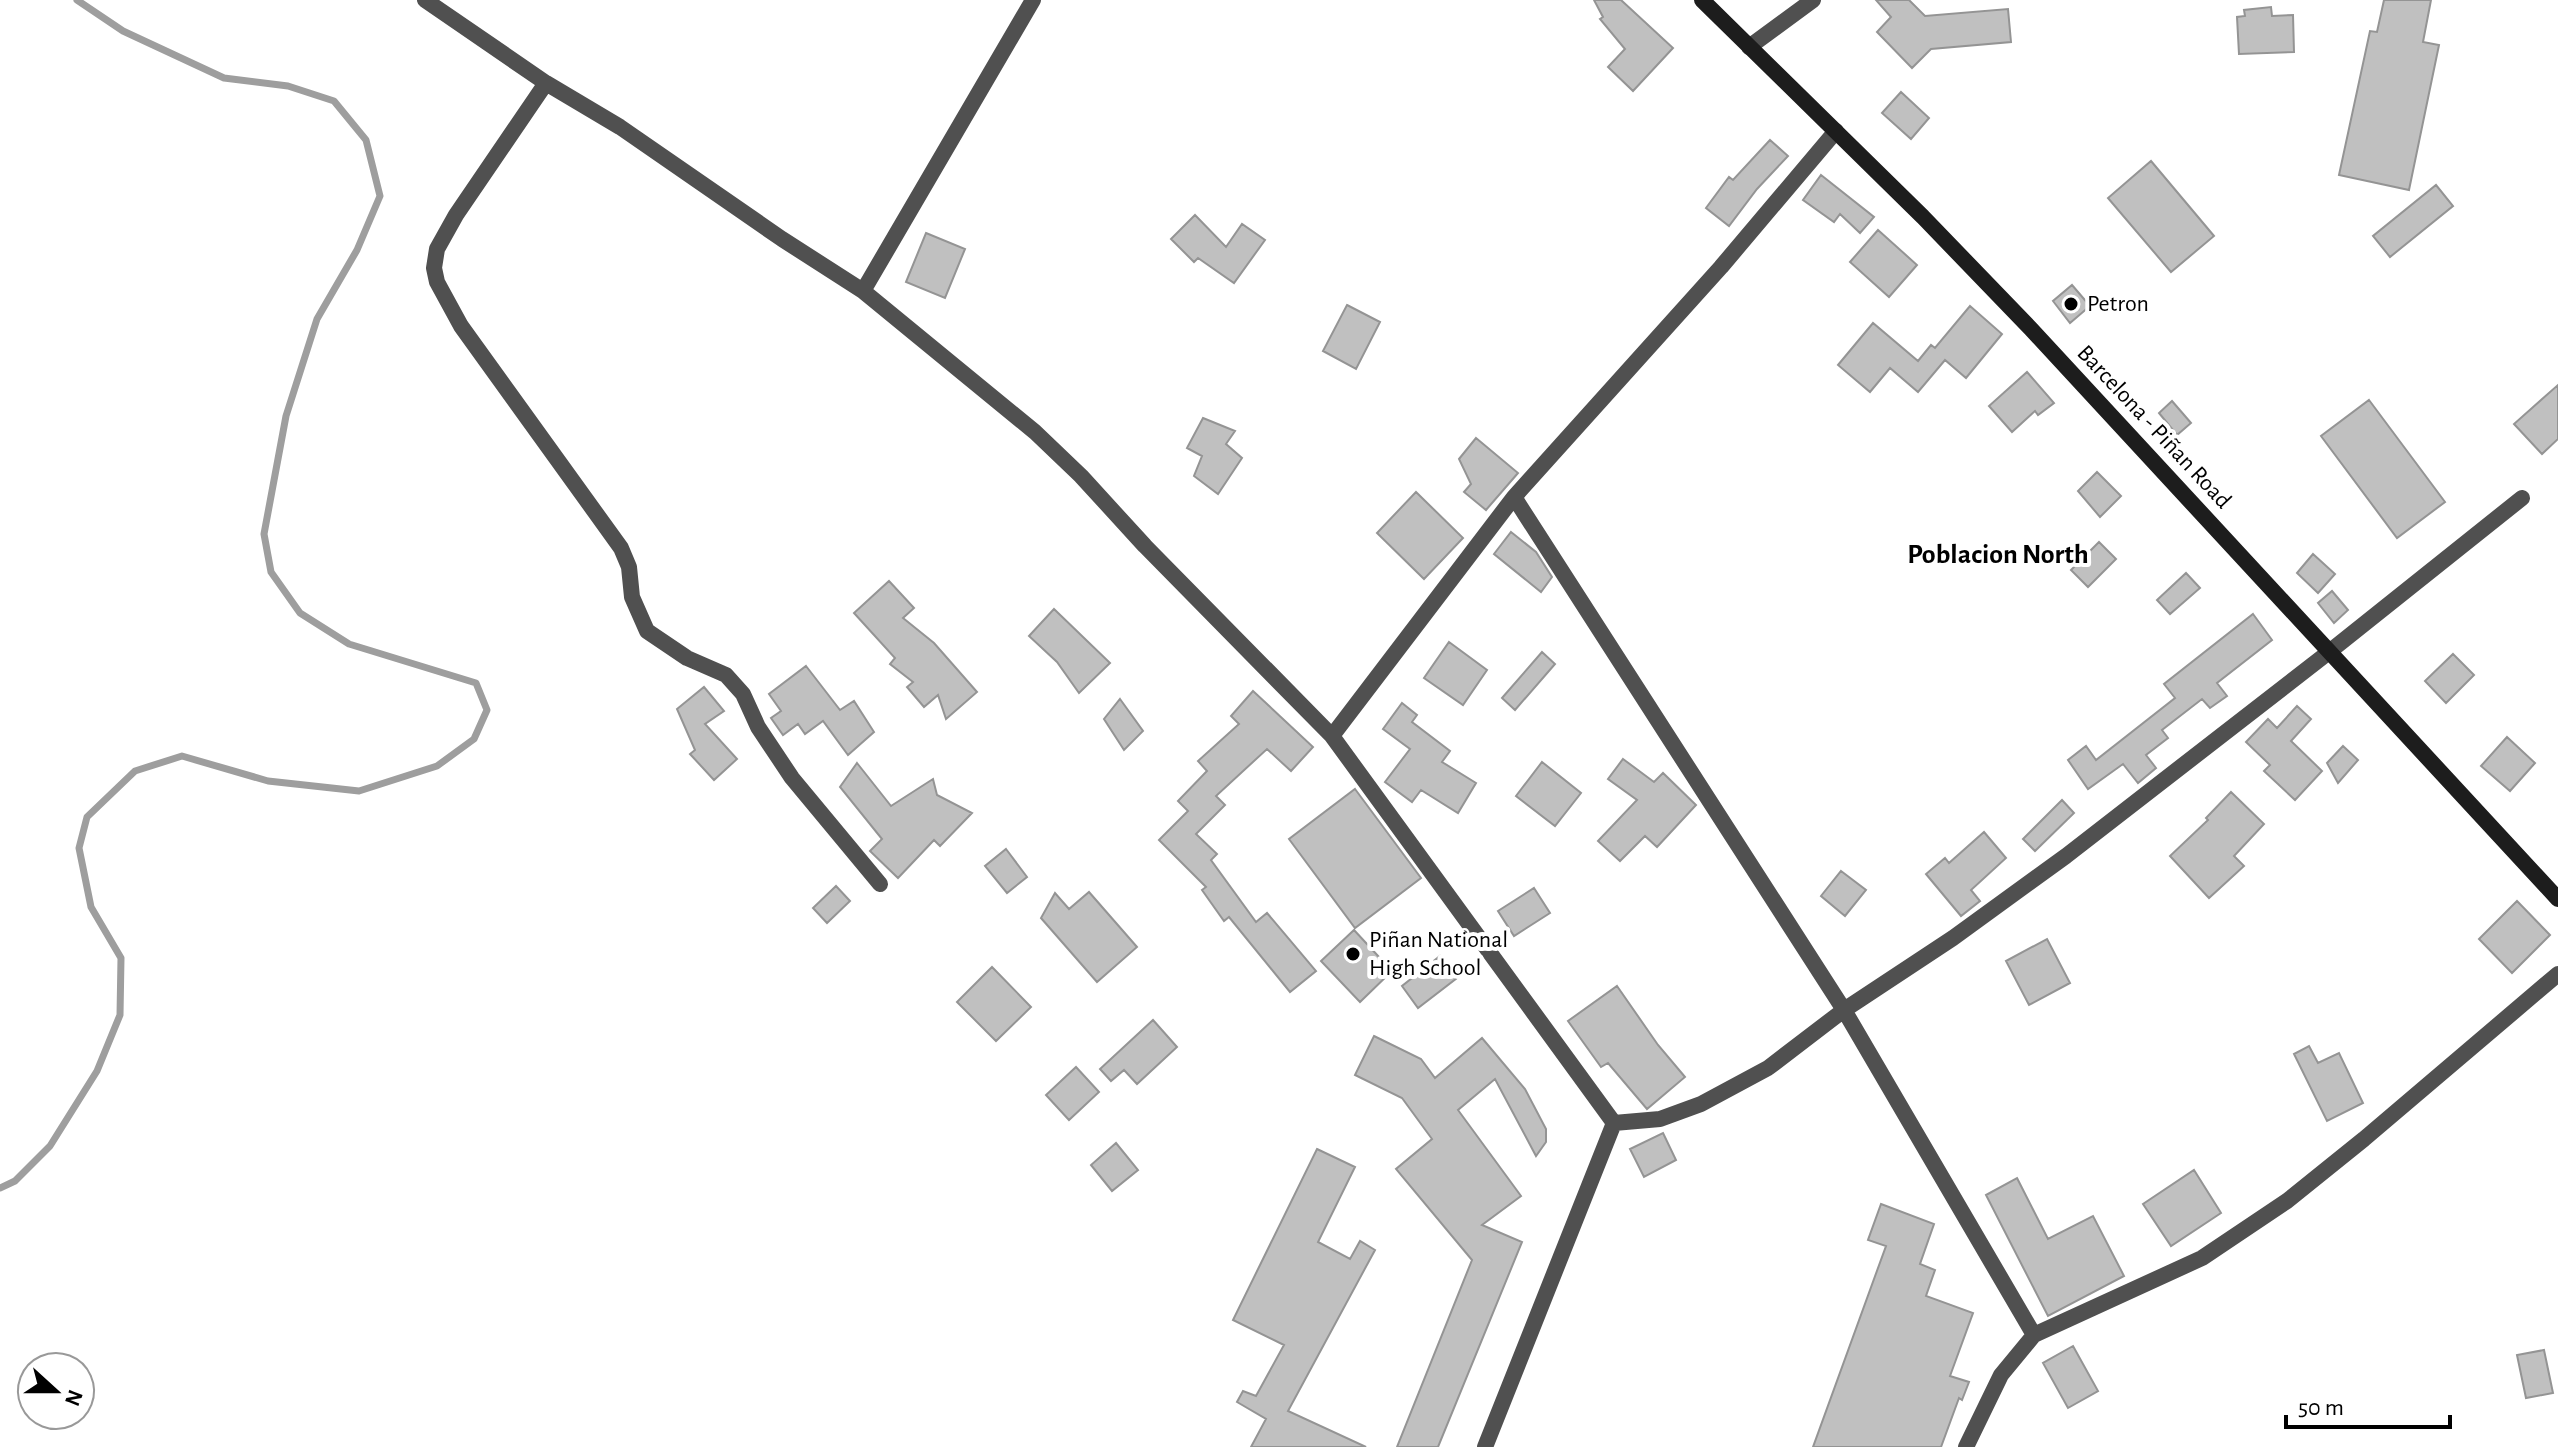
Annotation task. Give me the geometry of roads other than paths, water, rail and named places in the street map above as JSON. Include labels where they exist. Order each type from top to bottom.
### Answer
[{"type":"main road","name":"Barcelona - Piñan Road","points":[[1702,0],[2031,329],[2558,899]]},
{"type":"street","points":[[425,0],[863,291],[1047,443],[1332,736],[1614,1123]]},
{"type":"street","points":[[863,291],[1033,0]]},
{"type":"street","points":[[1749,47],[1813,0]]},
{"type":"street","points":[[546,83],[456,215],[437,249],[434,268],[437,282],[461,326],[621,548],[629,567],[632,597],[647,631],[687,658],[726,675],[743,694],[758,727],[792,778],[880,884]]},
{"type":"street","points":[[1332,736],[1514,497],[1721,267],[1836,131]]},
{"type":"street","points":[[1514,497],[1844,1010],[2034,1335]]},
{"type":"street","points":[[1614,1123],[1660,1119],[1701,1104],[1768,1068],[1844,1010],[1953,938],[2066,856],[2522,498]]},
{"type":"street","points":[[1966,1447],[2001,1375],[2034,1335],[2202,1258],[2287,1201],[2558,974]]},
{"type":"street","points":[[1485,1447],[1614,1123]]},
{"type":"waterway","points":[[0,1188],[15,1181],[50,1146],[97,1071],[120,1015],[121,958],[91,907],[79,848],[87,817],[135,771],[182,756],[268,781],[359,791],[437,766],[474,739],[487,710],[476,683],[349,644],[300,613],[271,572],[264,534],[286,416],[317,319],[357,250],[380,196],[366,140],[334,101],[288,86],[224,78],[123,31],[77,0]]},
{"type":"place","name":"Petron","points":[[2071,304]]},
{"type":"place","name":"Piñan National High School","points":[[1353,954]]},
{"type":"district","name":"Poblacion North","points":[[1998,555]]}]
